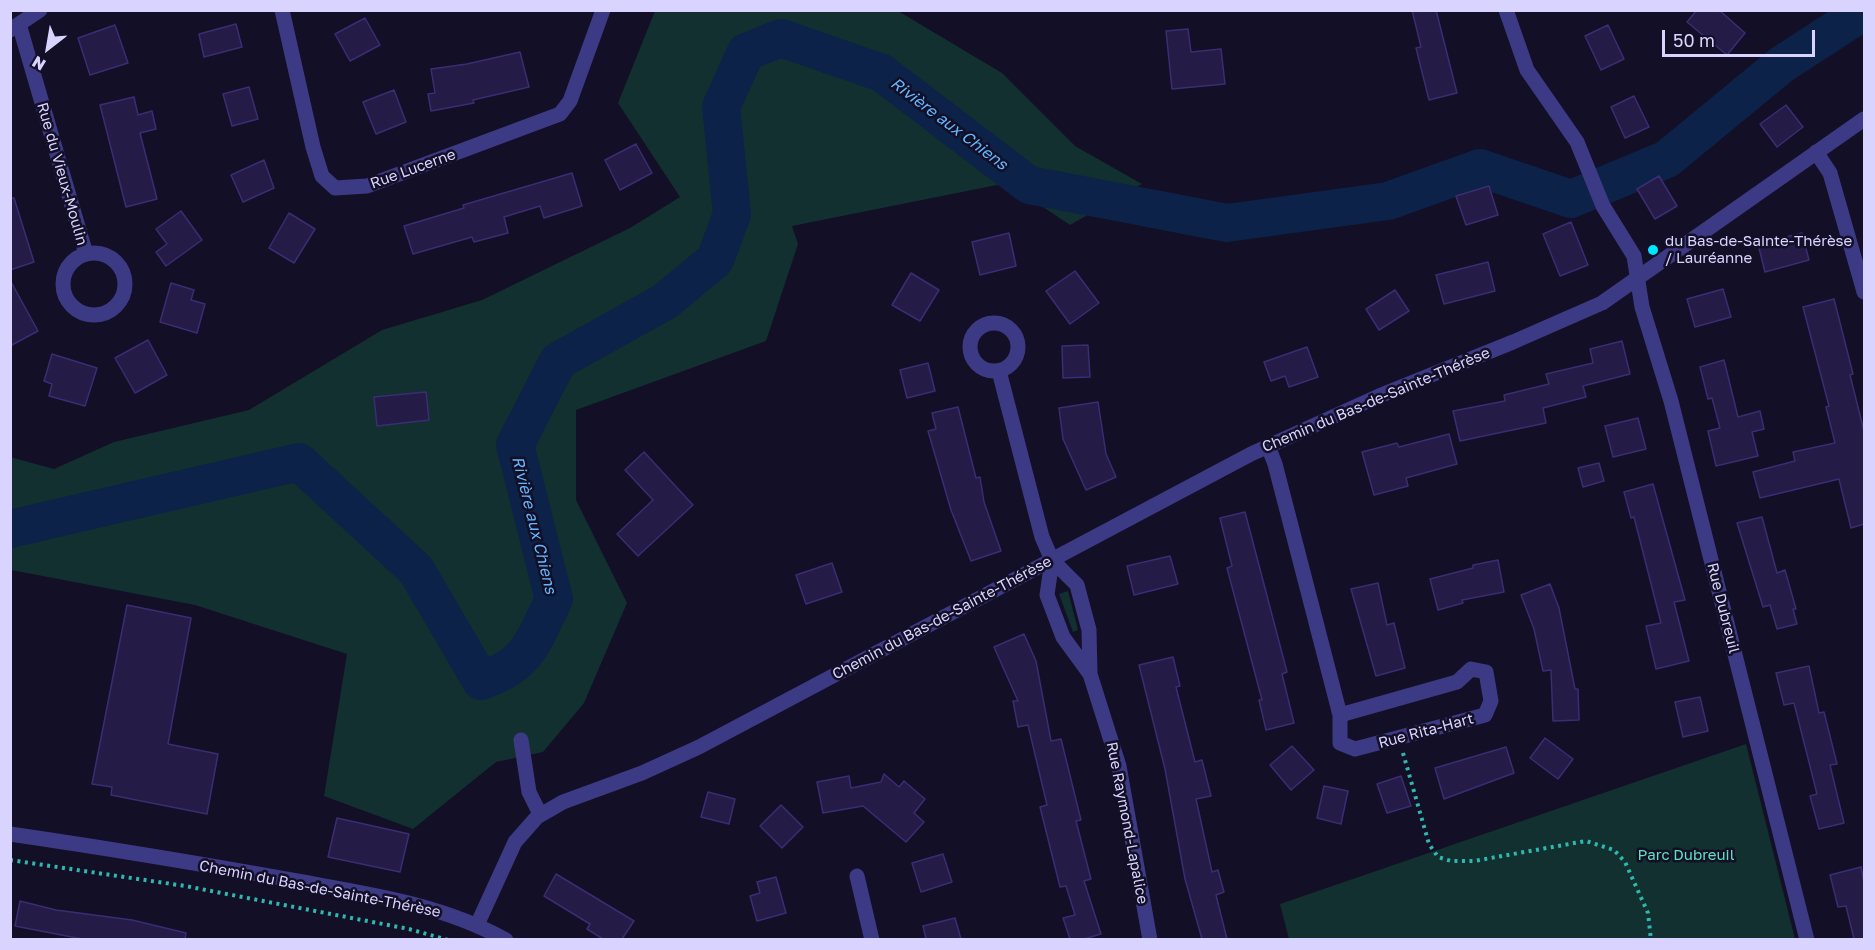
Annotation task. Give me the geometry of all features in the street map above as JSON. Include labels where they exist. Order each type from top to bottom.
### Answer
[{"type":"street","points":[[15,27],[40,10]]},
{"type":"street","name":"Rue Lucerne","points":[[282,10],[313,147],[322,176],[335,188],[367,186],[560,114],[570,101],[582,74],[603,10]]},
{"type":"street","name":"Rue Dubreuil","points":[[1506,10],[1527,70],[1576,142],[1603,206],[1634,256],[1642,307],[1671,400],[1807,939]]},
{"type":"street","name":"Rue du Vieux-Moulin","points":[[15,27],[86,254]]},
{"type":"street","name":"Chemin du Bas-de-Sainte-Thérèse","points":[[10,834],[317,885],[427,908],[477,925],[515,842],[540,814],[563,801],[685,754],[1268,446],[1379,396],[1582,312],[1637,278],[1864,119]]},
{"type":"street","points":[[1816,152],[1833,179],[1864,292]]},
{"type":"street","name":"Rue du Vieux-Moulin","points":[[96,253],[115,261],[124,279],[121,300],[105,313],[95,315],[76,310],[64,293],[62,284],[69,265],[86,254],[96,253]]},
{"type":"street","name":"Rue Raymond-Lapalice","points":[[999,371],[1042,537],[1052,560],[1077,585],[1089,630],[1090,674],[1119,766],[1150,939]]},
{"type":"street","name":"Rue Rita-Hart","points":[[1268,446],[1275,464],[1340,715],[1340,743],[1355,749],[1485,715],[1491,701],[1486,672],[1471,669],[1457,682],[1340,715]]},
{"type":"street","name":"Rue Raymond-Lapalice","points":[[1052,560],[1047,595],[1064,637],[1090,674]]},
{"type":"street","points":[[521,740],[529,792],[540,814]]},
{"type":"street","points":[[857,876],[872,939]]},
{"type":"street","points":[[477,925],[506,939]]},
{"type":"path","points":[[1399,739],[1429,844],[1438,857],[1451,861],[1474,861],[1586,841],[1614,850],[1625,862],[1648,913],[1651,939]]},
{"type":"path","name":"Chemin du Bas-de-Sainte-Thérèse","points":[[10,860],[184,886],[409,929],[448,939]]},
{"type":"green space","points":[[655,11],[898,11],[1002,73],[1075,146],[1142,184],[1070,225],[1007,183],[792,226],[798,244],[766,341],[576,410],[576,500],[627,603],[584,703],[543,752],[496,762],[413,829],[324,796],[347,654],[195,605],[11,570],[10,457],[54,469],[114,442],[249,410],[382,330],[482,300],[630,228],[680,197],[618,103]]},
{"type":"green space","points":[[1068,591],[1078,630],[1073,632],[1059,594]]},
{"type":"green space","name":"Parc Dubreuil","points":[[1746,744],[1795,939],[1289,939],[1280,904]]},
{"type":"building","points":[[1412,10],[1436,10],[1457,93],[1429,100],[1416,48],[1421,47]]},
{"type":"building","points":[[1697,10],[1719,10],[1745,33],[1727,55],[1687,22]]},
{"type":"building","points":[[365,18],[380,45],[350,61],[335,34]]},
{"type":"building","points":[[236,24],[242,47],[204,57],[199,34]]},
{"type":"building","points":[[115,25],[128,63],[90,75],[78,38]]},
{"type":"building","points":[[1608,25],[1624,59],[1601,70],[1585,36]]},
{"type":"building","points":[[1188,29],[1191,52],[1221,49],[1225,84],[1172,89],[1166,31]]},
{"type":"building","points":[[520,52],[529,87],[473,100],[474,103],[431,111],[428,94],[435,93],[431,69],[467,64]]},
{"type":"building","points":[[249,87],[258,119],[232,126],[223,94]]},
{"type":"building","points":[[394,90],[406,122],[376,134],[363,102]]},
{"type":"building","points":[[1634,96],[1649,127],[1625,138],[1611,107]]},
{"type":"building","points":[[134,97],[138,115],[152,111],[156,129],[140,133],[157,199],[126,207],[100,105]]},
{"type":"building","points":[[1786,105],[1803,127],[1777,147],[1760,124]]},
{"type":"building","points":[[636,144],[652,173],[620,190],[605,160]]},
{"type":"building","points":[[264,160],[274,188],[243,202],[231,175]]},
{"type":"building","points":[[572,173],[582,206],[544,218],[540,206],[504,217],[508,233],[474,242],[472,237],[413,254],[404,226],[464,208],[463,205]]},
{"type":"building","points":[[1659,176],[1677,206],[1655,219],[1637,189]]},
{"type":"building","points":[[1489,186],[1498,215],[1466,225],[1456,196]]},
{"type":"building","points":[[10,198],[14,198],[34,262],[10,270]]},
{"type":"building","points":[[181,211],[202,240],[166,266],[156,252],[167,244],[156,229]]},
{"type":"building","points":[[289,213],[315,229],[294,263],[269,248]]},
{"type":"building","points":[[1571,222],[1588,265],[1560,276],[1543,234]]},
{"type":"building","points":[[1009,233],[1016,266],[980,275],[972,242]]},
{"type":"building","points":[[1802,233],[1809,260],[1765,272],[1758,244]]},
{"type":"building","points":[[1488,262],[1495,291],[1444,304],[1436,275]]},
{"type":"building","points":[[1075,271],[1099,303],[1070,324],[1046,291]]},
{"type":"building","points":[[911,273],[939,290],[920,321],[892,305]]},
{"type":"building","points":[[10,280],[38,331],[10,346]]},
{"type":"building","points":[[171,283],[194,290],[191,300],[205,304],[197,333],[160,322]]},
{"type":"building","points":[[1723,289],[1731,317],[1695,327],[1687,299]]},
{"type":"building","points":[[1395,290],[1409,311],[1379,330],[1366,309]]},
{"type":"building","points":[[1834,299],[1853,374],[1850,375],[1864,431],[1864,524],[1851,528],[1839,479],[1760,498],[1753,472],[1795,461],[1793,452],[1835,443],[1826,407],[1829,406],[1803,307]]},
{"type":"building","points":[[148,340],[167,375],[135,393],[115,358]]},
{"type":"building","points":[[1622,341],[1630,374],[1583,386],[1586,397],[1543,408],[1546,423],[1460,441],[1453,411],[1505,401],[1504,395],[1549,384],[1546,374],[1593,363],[1590,349]]},
{"type":"building","points":[[1088,345],[1090,377],[1063,378],[1062,346]]},
{"type":"building","points":[[1307,347],[1318,377],[1289,387],[1285,376],[1271,381],[1264,362]]},
{"type":"building","points":[[52,354],[97,368],[85,406],[49,396],[52,384],[44,381]]},
{"type":"building","points":[[1724,360],[1738,417],[1760,411],[1764,429],[1752,432],[1758,456],[1716,466],[1708,431],[1720,428],[1712,398],[1708,399],[1700,367]]},
{"type":"building","points":[[928,363],[935,391],[907,398],[900,370]]},
{"type":"building","points":[[426,392],[429,420],[377,426],[374,397]]},
{"type":"building","points":[[1098,402],[1106,454],[1116,477],[1086,490],[1063,439],[1059,408]]},
{"type":"building","points":[[958,407],[976,478],[980,477],[984,502],[1001,551],[971,561],[951,510],[928,431],[936,429],[932,413]]},
{"type":"building","points":[[1638,418],[1646,449],[1613,457],[1605,426]]},
{"type":"building","points":[[1449,434],[1457,464],[1406,478],[1408,486],[1374,495],[1362,452],[1397,443],[1399,447]]},
{"type":"building","points":[[644,452],[693,505],[638,556],[617,534],[653,500],[625,470]]},
{"type":"building","points":[[1599,463],[1604,481],[1583,487],[1578,468]]},
{"type":"building","points":[[1653,484],[1685,600],[1674,602],[1689,661],[1656,669],[1646,626],[1661,623],[1634,517],[1631,518],[1624,492]]},
{"type":"building","points":[[1245,512],[1287,672],[1282,674],[1294,723],[1266,730],[1259,700],[1262,700],[1227,568],[1232,566],[1220,518]]},
{"type":"building","points":[[1762,517],[1777,573],[1785,570],[1796,609],[1793,609],[1797,624],[1777,629],[1770,605],[1763,607],[1737,523]]},
{"type":"building","points":[[1170,556],[1178,584],[1134,595],[1127,566]]},
{"type":"building","points":[[1498,560],[1504,592],[1462,600],[1463,603],[1438,610],[1430,579],[1473,568],[1473,565]]},
{"type":"building","points":[[832,563],[842,592],[806,604],[796,575]]},
{"type":"building","points":[[1378,583],[1387,625],[1394,623],[1405,668],[1376,676],[1351,589]]},
{"type":"building","points":[[1550,584],[1559,608],[1575,689],[1578,689],[1579,720],[1553,721],[1551,670],[1543,671],[1534,629],[1521,595]]},
{"type":"building","points":[[127,605],[191,618],[168,744],[218,754],[207,814],[111,795],[112,787],[92,784]]},
{"type":"building","points":[[1024,634],[1036,661],[1051,741],[1061,739],[1081,820],[1076,821],[1091,879],[1084,881],[1101,934],[1084,939],[1070,939],[1063,918],[1075,915],[1066,886],[1060,887],[1040,807],[1047,805],[1028,725],[1018,727],[1013,701],[1018,701],[994,647]]},
{"type":"building","points":[[1173,657],[1180,686],[1176,687],[1195,762],[1202,760],[1211,796],[1196,799],[1212,872],[1218,870],[1224,892],[1216,895],[1227,939],[1202,939],[1185,879],[1165,769],[1139,665]]},
{"type":"building","points":[[1809,666],[1819,713],[1824,712],[1837,764],[1830,765],[1844,823],[1819,829],[1810,796],[1817,794],[1794,703],[1784,705],[1776,673]]},
{"type":"building","points":[[1700,697],[1708,731],[1683,737],[1675,702]]},
{"type":"building","points":[[1545,738],[1573,759],[1558,779],[1530,758]]},
{"type":"building","points":[[1292,746],[1314,770],[1291,790],[1270,765]]},
{"type":"building","points":[[1506,747],[1514,773],[1444,799],[1435,768]]},
{"type":"building","points":[[884,774],[899,787],[904,781],[925,799],[914,813],[924,822],[906,842],[863,806],[823,813],[817,782],[849,776],[851,788],[881,782]]},
{"type":"building","points":[[1401,776],[1411,806],[1387,813],[1377,784]]},
{"type":"building","points":[[1324,786],[1348,791],[1341,824],[1317,818]]},
{"type":"building","points":[[708,792],[735,799],[729,824],[701,817]]},
{"type":"building","points":[[781,805],[803,827],[782,848],[760,826]]},
{"type":"building","points":[[337,818],[409,834],[400,872],[328,857]]},
{"type":"building","points":[[943,854],[952,882],[921,892],[912,863]]},
{"type":"building","points":[[1861,867],[1864,882],[1864,939],[1854,939],[1846,906],[1838,907],[1830,875]]},
{"type":"building","points":[[556,874],[634,921],[622,939],[603,939],[587,929],[590,924],[544,896]]},
{"type":"building","points":[[776,877],[786,913],[757,921],[750,896],[760,893],[757,882]]},
{"type":"building","points":[[20,901],[56,910],[132,920],[186,933],[185,939],[82,939],[15,926]]},
{"type":"building","points":[[955,918],[961,939],[926,939],[923,926]]},
{"type":"waterway","name":"Rivière aux Chiens","points":[[10,529],[299,462],[416,570],[481,681],[510,667],[520,659],[535,639],[554,599],[515,445],[558,361],[664,302],[715,260],[732,214],[721,107],[746,52],[781,38],[882,73],[1029,185],[1227,223],[1388,201],[1480,168],[1571,199],[1667,159],[1781,65],[1864,11]]},
{"type":"place","name":"du Bas-de-Sainte-Thérèse / Lauréanne","points":[[1653,250]]}]
